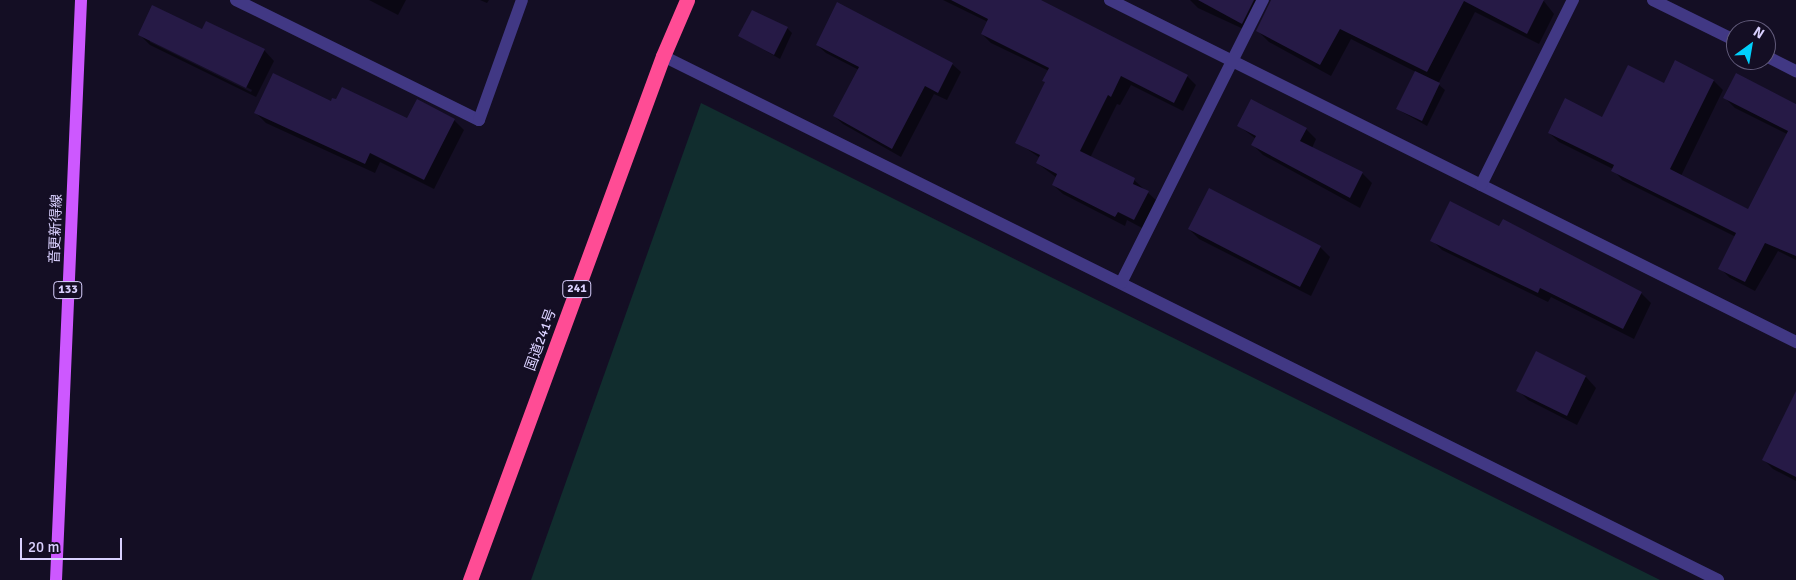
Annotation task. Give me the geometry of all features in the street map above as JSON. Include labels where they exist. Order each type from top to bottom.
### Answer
[{"type":"highway","name":"国道241号","points":[[470,580],[663,56],[687,0]]},
{"type":"main road","name":"音更新得線","points":[[56,580],[81,0]]},
{"type":"street","points":[[236,0],[479,120],[522,0]]},
{"type":"street","points":[[1110,0],[1796,342]]},
{"type":"street","points":[[1121,284],[1263,0]]},
{"type":"street","points":[[1481,185],[1574,0]]},
{"type":"street","points":[[1653,0],[1726,37]]},
{"type":"street","points":[[663,56],[1718,580]]},
{"type":"street","points":[[1776,61],[1796,72]]},
{"type":"green space","points":[[701,103],[1660,580],[531,580]]},
{"type":"building","points":[[951,0],[1041,0],[1188,75],[1174,103],[1121,76],[1111,97],[1108,95],[1080,151],[1135,178],[1133,184],[1149,191],[1134,220],[1118,212],[1115,217],[1052,185],[1057,174],[1036,163],[1040,155],[1015,143],[1045,82],[1042,81],[1049,68],[981,34],[988,19]]},
{"type":"building","points":[[1198,0],[1254,0],[1242,24]]},
{"type":"building","points":[[1271,0],[1544,0],[1527,34],[1464,1],[1427,72],[1340,29],[1320,65],[1256,31]]},
{"type":"building","points":[[837,2],[953,63],[938,93],[925,86],[892,149],[833,116],[859,67],[816,45]]},
{"type":"building","points":[[152,5],[202,29],[206,21],[265,49],[246,88],[138,35]]},
{"type":"building","points":[[752,10],[788,27],[774,55],[738,36]]},
{"type":"building","points":[[1675,60],[1714,80],[1670,169],[1748,209],[1788,131],[1723,98],[1736,73],[1796,104],[1796,256],[1765,243],[1745,282],[1718,269],[1736,233],[1611,171],[1614,165],[1548,133],[1565,98],[1602,117],[1628,65],[1664,83]]},
{"type":"building","points":[[1415,71],[1440,83],[1422,121],[1396,109]]},
{"type":"building","points":[[273,73],[331,101],[332,98],[336,99],[342,87],[407,118],[417,99],[455,119],[424,180],[370,153],[365,164],[254,113]]},
{"type":"building","points":[[1251,99],[1307,128],[1300,141],[1363,172],[1350,198],[1251,145],[1256,136],[1237,126]]},
{"type":"building","points":[[1209,188],[1321,246],[1300,287],[1188,229]]},
{"type":"building","points":[[1450,201],[1499,226],[1503,219],[1642,292],[1623,329],[1540,288],[1538,293],[1430,241]]},
{"type":"building","points":[[1536,351],[1586,376],[1567,416],[1516,391]]},
{"type":"building","points":[[1796,391],[1796,477],[1762,460]]}]
